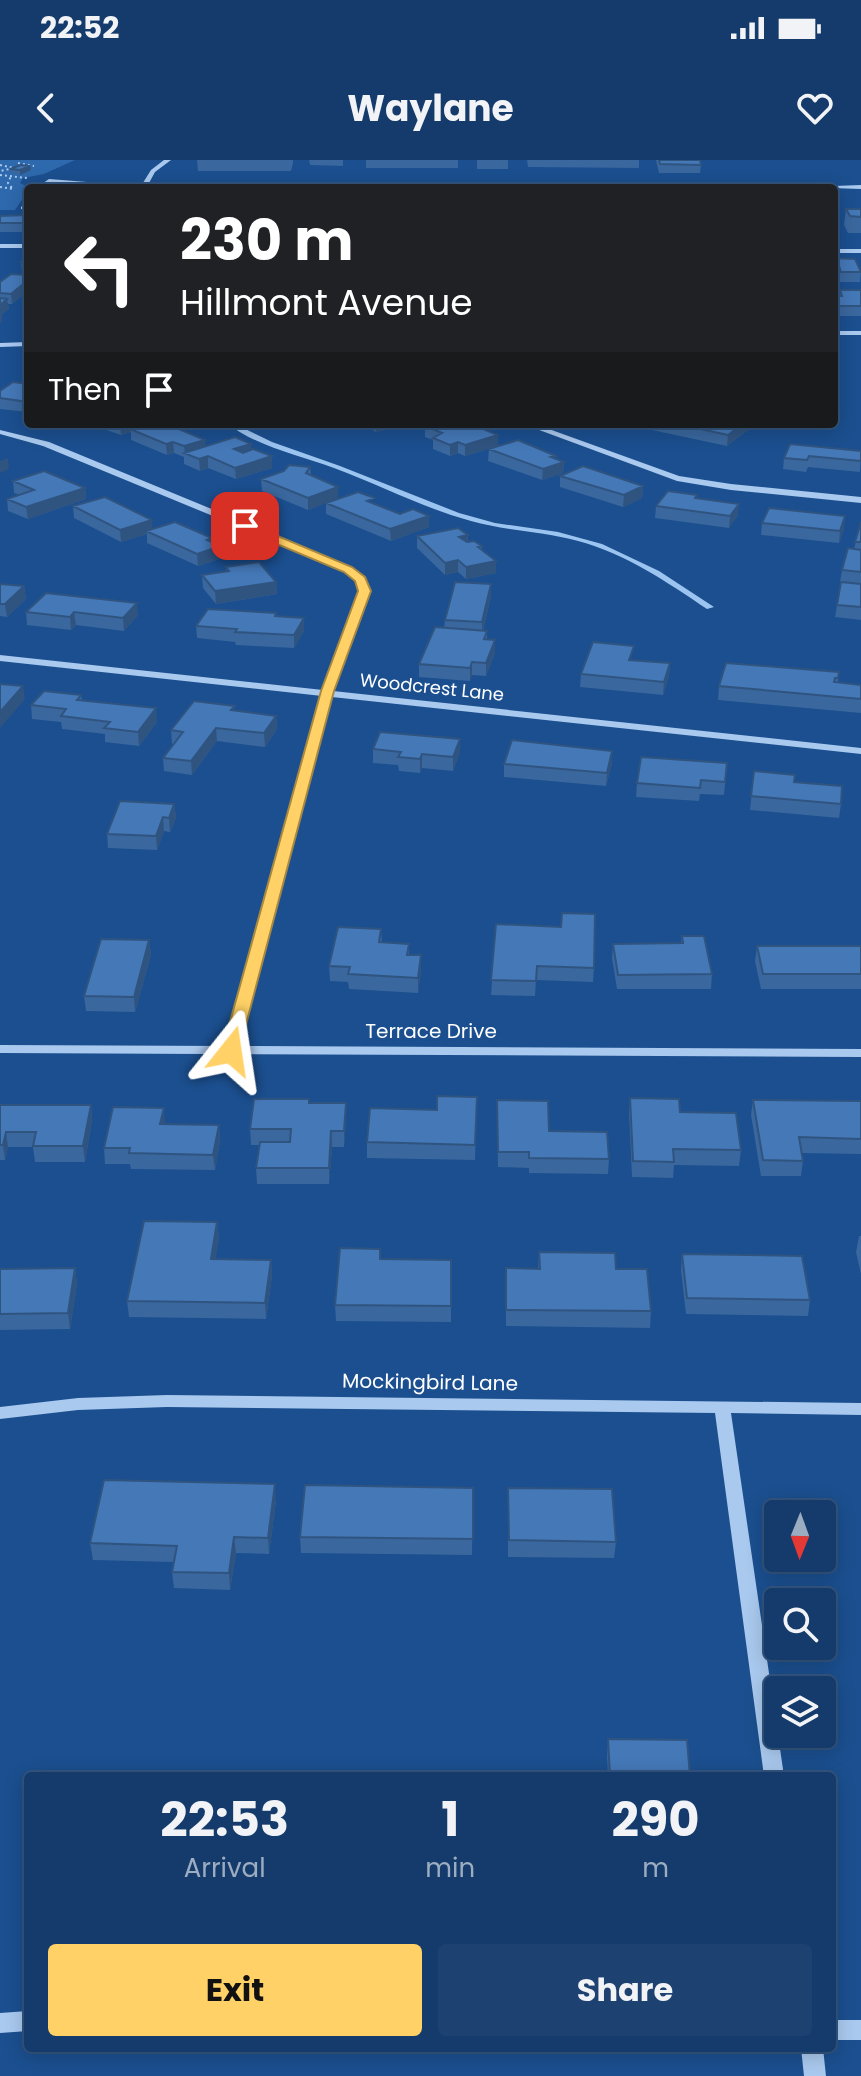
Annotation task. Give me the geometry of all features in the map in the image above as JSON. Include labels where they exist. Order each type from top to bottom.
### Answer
[{"type":"street","points":[[146,184],[153,171],[168,160]]},
{"type":"street","points":[[45,184],[49,181],[97,184]]},
{"type":"street","points":[[838,188],[861,187]]},
{"type":"street","points":[[0,246],[24,246]]},
{"type":"street","points":[[838,251],[861,251]]},
{"type":"street","points":[[838,333],[861,333]]},
{"type":"street","points":[[0,345],[24,344]]},
{"type":"street","points":[[538,428],[677,478],[731,487],[861,500]]},
{"type":"street","points":[[0,432],[46,444],[330,561],[358,576],[364,585],[364,593],[328,691],[231,1051]]},
{"type":"street","name":"Woodcrest Lane","points":[[0,658],[328,691],[861,751]]},
{"type":"street","name":"Terrace Drive","points":[[0,1049],[861,1053]]},
{"type":"street","name":"Mockingbird Lane","points":[[0,1413],[78,1404],[156,1401],[861,1409]]},
{"type":"street","points":[[722,1407],[773,1772]]},
{"type":"street","points":[[0,2023],[24,2021]]},
{"type":"street","points":[[836,2030],[861,2030]]},
{"type":"street","points":[[812,2052],[815,2076]]},
{"type":"path","points":[[18,163],[34,166]]},
{"type":"path","points":[[0,171],[42,163]]},
{"type":"path","points":[[0,164],[14,168]]},
{"type":"path","points":[[0,180],[9,180],[16,174]]},
{"type":"path","points":[[0,187],[13,189],[9,180]]},
{"type":"shaded area","points":[[0,160],[75,160],[44,174],[23,178],[20,183],[24,185],[24,197],[15,210],[0,210]]},
{"type":"building","points":[[659,160],[700,160],[701,165],[660,164]]},
{"type":"building","points":[[30,166],[20,170],[10,169]]},
{"type":"building","points":[[846,209],[861,209],[861,217],[850,216]]},
{"type":"building","points":[[24,215],[24,223],[0,223],[0,216]]},
{"type":"building","points":[[838,258],[855,259],[861,272],[841,272]]},
{"type":"building","points":[[11,274],[24,275],[24,283],[11,294],[0,293],[0,282]]},
{"type":"building","points":[[840,290],[861,290],[861,306],[838,306],[838,296],[842,296]]},
{"type":"building","points":[[13,382],[24,383],[24,401],[0,398],[0,391]]},
{"type":"building","points":[[176,428],[205,440],[184,446],[173,442],[166,444],[130,429]]},
{"type":"building","points":[[430,428],[481,428],[498,435],[465,445],[458,442],[450,445],[433,438],[442,433]]},
{"type":"building","points":[[696,428],[738,428],[728,435]]},
{"type":"building","points":[[235,437],[251,444],[234,449],[243,453],[253,449],[272,456],[235,468],[208,456],[199,459],[184,453]]},
{"type":"building","points":[[518,440],[564,462],[543,469],[489,449]]},
{"type":"building","points":[[790,444],[861,451],[861,461],[809,456],[807,460],[784,458]]},
{"type":"building","points":[[289,465],[310,467],[306,473],[338,487],[308,498],[261,479],[284,471]]},
{"type":"building","points":[[583,466],[643,486],[624,495],[560,476]]},
{"type":"building","points":[[44,471],[85,488],[26,507],[7,499],[34,490],[13,481]]},
{"type":"building","points":[[668,491],[739,504],[730,516],[656,506]]},
{"type":"building","points":[[358,492],[375,498],[367,501],[400,514],[413,509],[429,516],[390,529],[326,503]]},
{"type":"building","points":[[105,497],[152,520],[120,530],[73,506]]},
{"type":"building","points":[[769,508],[845,516],[840,531],[762,523]]},
{"type":"building","points":[[175,522],[212,538],[207,540],[221,546],[197,554],[146,531]]},
{"type":"building","points":[[861,522],[861,542],[855,542]]},
{"type":"building","points":[[458,528],[468,535],[459,537],[482,546],[478,547],[496,561],[466,567],[458,560],[445,563],[417,536]]},
{"type":"building","points":[[848,548],[861,550],[861,572],[842,570]]},
{"type":"building","points":[[259,562],[276,582],[215,591],[202,575],[229,571],[226,567]]},
{"type":"building","points":[[455,582],[491,584],[482,622],[445,620]]},
{"type":"building","points":[[841,582],[861,584],[861,607],[837,605]]},
{"type":"building","points":[[0,584],[24,586],[5,604],[0,604]]},
{"type":"building","points":[[46,593],[137,603],[123,618],[74,612],[70,617],[26,612]]},
{"type":"building","points":[[208,609],[304,618],[294,635],[235,632],[237,629],[196,626]]},
{"type":"building","points":[[435,627],[487,631],[484,639],[495,640],[486,663],[472,662],[470,668],[419,664]]},
{"type":"building","points":[[593,642],[634,646],[629,660],[670,663],[664,682],[581,674]]},
{"type":"building","points":[[726,663],[839,672],[834,682],[861,685],[861,699],[719,686]]},
{"type":"building","points":[[0,684],[23,686],[0,712]]},
{"type":"building","points":[[44,691],[81,695],[77,700],[156,708],[138,732],[104,728],[110,722],[61,716],[66,709],[31,705]]},
{"type":"building","points":[[194,701],[235,706],[231,710],[276,716],[264,733],[216,728],[191,761],[163,758],[183,732],[171,730]]},
{"type":"building","points":[[380,732],[460,739],[453,757],[422,754],[420,759],[398,757],[401,752],[373,749]]},
{"type":"building","points":[[512,740],[612,751],[607,773],[504,764]]},
{"type":"building","points":[[641,757],[727,763],[725,782],[701,780],[700,788],[637,783]]},
{"type":"building","points":[[754,771],[795,775],[794,782],[842,786],[841,804],[751,796]]},
{"type":"building","points":[[120,801],[174,804],[169,818],[163,817],[156,836],[107,834]]},
{"type":"building","points":[[562,913],[595,914],[594,968],[537,966],[536,981],[491,980],[496,924],[561,927]]},
{"type":"building","points":[[338,927],[381,929],[379,942],[409,944],[407,955],[421,955],[418,978],[348,974],[350,967],[329,966]]},
{"type":"building","points":[[682,936],[704,936],[712,974],[618,975],[613,944],[683,943]]},
{"type":"building","points":[[101,939],[149,940],[134,997],[84,996]]},
{"type":"building","points":[[757,946],[861,946],[861,974],[763,974]]},
{"type":"building","points":[[437,1096],[477,1097],[475,1145],[367,1142],[370,1108],[437,1110]]},
{"type":"building","points":[[630,1098],[679,1099],[680,1112],[736,1113],[741,1150],[673,1149],[674,1162],[633,1161]]},
{"type":"building","points":[[254,1099],[346,1103],[344,1131],[331,1131],[329,1168],[256,1168],[260,1142],[290,1142],[291,1129],[250,1129]]},
{"type":"building","points":[[497,1100],[548,1101],[549,1131],[607,1132],[609,1159],[529,1158],[529,1152],[498,1152]]},
{"type":"building","points":[[753,1100],[861,1101],[861,1139],[799,1137],[803,1161],[763,1160]]},
{"type":"building","points":[[0,1105],[91,1105],[83,1146],[33,1146],[36,1132],[6,1132],[3,1145],[0,1145]]},
{"type":"building","points":[[113,1107],[164,1108],[160,1124],[219,1125],[213,1155],[129,1153],[130,1148],[104,1148]]},
{"type":"building","points":[[144,1221],[217,1222],[211,1259],[271,1260],[265,1303],[127,1301]]},
{"type":"building","points":[[340,1248],[380,1249],[380,1259],[451,1260],[451,1306],[335,1305]]},
{"type":"building","points":[[539,1252],[615,1253],[616,1269],[647,1269],[651,1311],[506,1310],[506,1268],[540,1269]]},
{"type":"building","points":[[682,1254],[802,1256],[810,1300],[687,1298]]},
{"type":"building","points":[[75,1268],[68,1313],[0,1314],[0,1269]]},
{"type":"building","points":[[104,1480],[275,1484],[268,1538],[234,1537],[229,1573],[172,1572],[177,1546],[90,1543]]},
{"type":"building","points":[[305,1485],[473,1488],[473,1539],[300,1537]]},
{"type":"building","points":[[508,1488],[612,1489],[616,1542],[509,1540]]},
{"type":"building","points":[[608,1739],[687,1740],[690,1772],[610,1772]]},
{"type":"waterway","points":[[238,428],[457,515],[599,545],[656,573],[710,607]]},
{"type":"route","points":[[231,1051],[328,691],[364,591],[358,576],[348,570],[245,526]]}]
